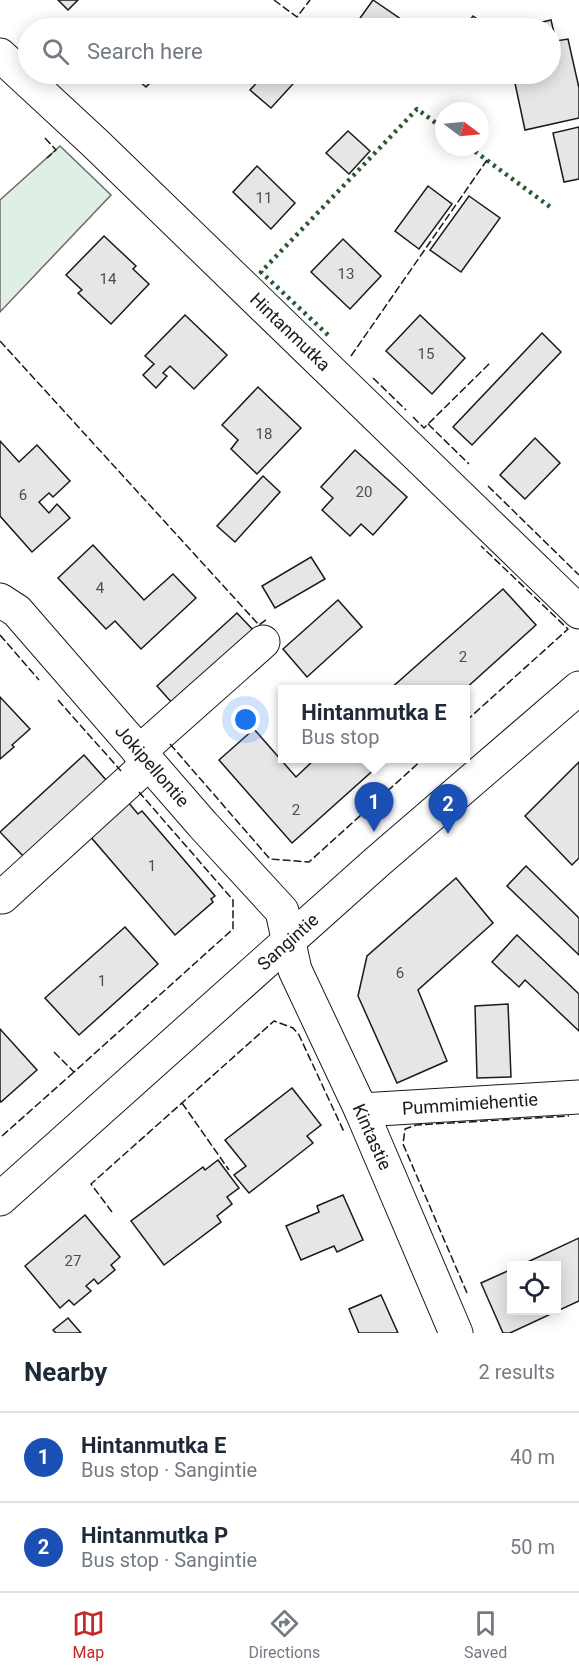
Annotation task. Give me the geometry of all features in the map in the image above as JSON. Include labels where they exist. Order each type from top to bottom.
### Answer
[{"type":"street","name":"Hintanmutka","points":[[0,55],[18,72]]},
{"type":"street","name":"Hintanmutka","points":[[31,84],[579,612]]},
{"type":"street","name":"Jokipellontie","points":[[0,600],[17,611],[203,825],[282,911],[289,941]]},
{"type":"street","points":[[2,897],[263,642]]},
{"type":"street","name":"Sangintie","points":[[0,1199],[289,941],[579,688]]},
{"type":"street","name":"Kintastie","points":[[289,941],[295,970],[361,1110],[456,1333]]},
{"type":"street","name":"Pummimiehentie","points":[[361,1110],[579,1096]]},
{"type":"green space","points":[[60,146],[111,195],[0,312],[0,200]]},
{"type":"building","points":[[58,0],[78,0],[68,10]]},
{"type":"building","points":[[373,0],[399,18],[360,18]]},
{"type":"building","points":[[568,39],[579,88],[579,118],[525,130],[515,84],[561,84],[561,40]]},
{"type":"building","points":[[256,84],[293,84],[271,108],[250,90]]},
{"type":"building","points":[[579,127],[579,179],[564,182],[553,133]]},
{"type":"building","points":[[348,131],[370,151],[349,174],[326,153]]},
{"type":"building","points":[[257,166],[295,203],[271,229],[233,192]]},
{"type":"building","points":[[428,186],[452,204],[419,249],[395,231]]},
{"type":"building","points":[[469,196],[500,218],[461,272],[430,250]]},
{"type":"building","points":[[104,236],[136,266],[133,269],[149,284],[111,324],[78,293],[82,290],[66,275]]},
{"type":"building","points":[[343,239],[381,276],[350,309],[311,272]]},
{"type":"building","points":[[185,315],[227,355],[194,389],[170,366],[163,373],[167,376],[156,388],[143,375],[154,364],[145,356]]},
{"type":"building","points":[[420,315],[465,358],[432,394],[386,351]]},
{"type":"building","points":[[542,333],[561,352],[472,445],[453,427]]},
{"type":"building","points":[[258,387],[301,428],[257,474],[231,449],[238,440],[222,425]]},
{"type":"building","points":[[535,438],[560,463],[525,499],[500,475]]},
{"type":"building","points":[[0,441],[19,462],[37,445],[70,481],[53,497],[49,493],[39,502],[49,513],[57,504],[70,518],[32,552],[0,516]]},
{"type":"building","points":[[355,450],[407,497],[373,535],[361,524],[350,536],[322,510],[333,498],[321,487]]},
{"type":"building","points":[[263,476],[280,492],[235,542],[217,526]]},
{"type":"building","points":[[93,545],[144,600],[173,574],[196,598],[141,649],[115,621],[106,629],[58,578]]},
{"type":"building","points":[[311,557],[325,579],[275,608],[262,586]]},
{"type":"building","points":[[503,589],[536,625],[470,685],[395,685]]},
{"type":"building","points":[[338,600],[362,627],[307,677],[283,649]]},
{"type":"building","points":[[237,613],[254,631],[173,704],[157,686]]},
{"type":"building","points":[[0,697],[30,729],[0,759]]},
{"type":"building","points":[[254,729],[278,756],[278,763],[284,763],[296,777],[311,763],[381,763],[292,843],[219,760]]},
{"type":"building","points":[[84,755],[107,781],[24,857],[0,832]]},
{"type":"building","points":[[579,762],[579,858],[572,865],[525,816]]},
{"type":"building","points":[[128,802],[138,814],[142,811],[215,896],[211,899],[213,902],[175,935],[89,835]]},
{"type":"building","points":[[526,866],[579,918],[579,955],[507,886]]},
{"type":"building","points":[[456,878],[493,923],[418,990],[447,1061],[397,1083],[358,996],[367,956]]},
{"type":"building","points":[[125,927],[158,964],[79,1035],[45,998]]},
{"type":"building","points":[[517,935],[579,994],[579,1031],[525,980],[519,987],[492,962]]},
{"type":"building","points":[[508,1004],[511,1077],[477,1078],[475,1006]]},
{"type":"building","points":[[0,1029],[37,1070],[1,1102],[0,1100]]},
{"type":"building","points":[[292,1088],[321,1125],[307,1136],[313,1143],[249,1193],[234,1175],[246,1166],[225,1140]]},
{"type":"building","points":[[218,1160],[239,1188],[227,1197],[232,1204],[217,1216],[221,1222],[164,1265],[131,1221],[203,1167],[205,1170]]},
{"type":"building","points":[[343,1195],[363,1240],[337,1252],[334,1246],[301,1260],[286,1226],[319,1212],[317,1206]]},
{"type":"building","points":[[85,1215],[120,1257],[111,1265],[115,1270],[98,1284],[94,1279],[86,1286],[91,1291],[74,1305],[69,1300],[60,1308],[25,1266]]},
{"type":"building","points":[[579,1238],[579,1301],[561,1309],[561,1261],[530,1261]]},
{"type":"building","points":[[507,1271],[507,1315],[549,1315],[510,1333],[503,1333],[481,1283]]},
{"type":"building","points":[[381,1295],[398,1333],[359,1333],[349,1309]]},
{"type":"building","points":[[68,1318],[81,1333],[56,1333],[53,1330]]},
{"type":"hedge","points":[[328,335],[261,272],[417,109],[435,122]]},
{"type":"hedge","points":[[481,156],[553,209]]},
{"type":"fence","points":[[274,0],[297,17],[310,0]]},
{"type":"fence","points":[[45,138],[56,150],[47,158]]},
{"type":"fence","points":[[351,356],[487,160]]},
{"type":"fence","points":[[0,341],[259,625],[267,619]]},
{"type":"fence","points":[[413,417],[424,428],[491,362]]},
{"type":"fence","points":[[373,378],[406,410]]},
{"type":"fence","points":[[428,424],[469,464]]},
{"type":"fence","points":[[488,486],[579,575]]},
{"type":"fence","points":[[470,717],[568,629],[481,546]]},
{"type":"fence","points":[[0,635],[39,680]]},
{"type":"fence","points":[[58,700],[121,771]]},
{"type":"fence","points":[[170,744],[270,859],[309,862],[418,763]]},
{"type":"fence","points":[[54,1052],[74,1072],[233,929],[233,900],[139,792]]},
{"type":"fence","points":[[112,1212],[91,1184],[274,1021],[293,1028],[299,1035],[344,1132]]},
{"type":"fence","points":[[2,1136],[74,1072]]},
{"type":"fence","points":[[182,1103],[229,1170]]},
{"type":"fence","points":[[467,1293],[403,1144],[405,1129],[416,1125],[569,1116]]},
{"type":"place","name":"Hintanmutka E","points":[[374,832]]},
{"type":"place","name":"Hintanmutka P","points":[[448,834]]}]
